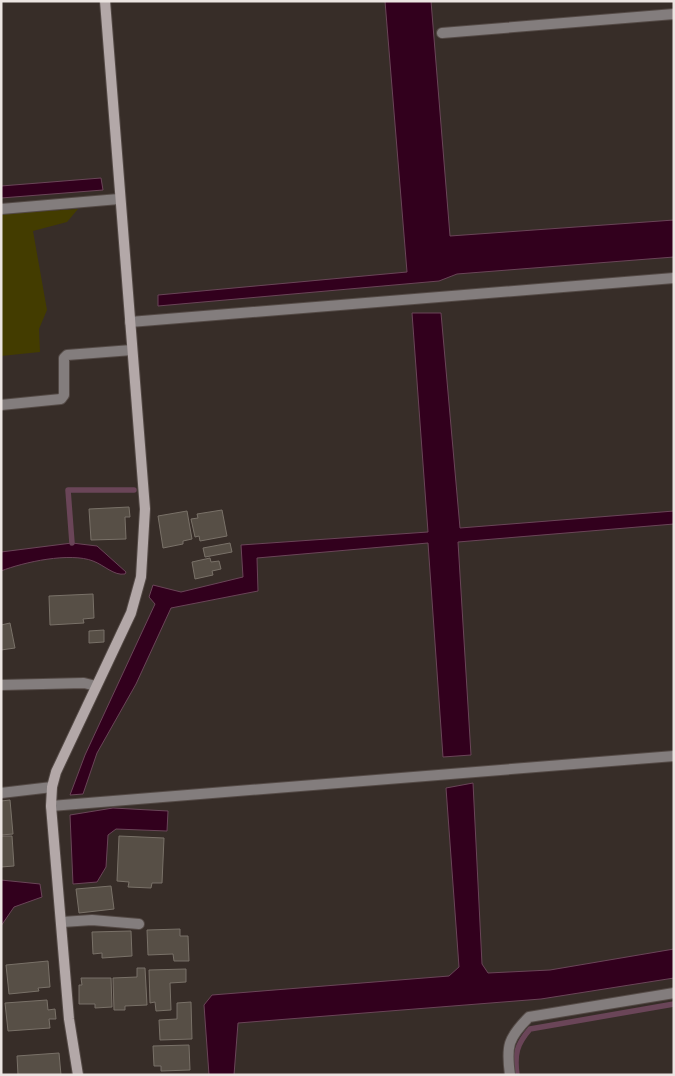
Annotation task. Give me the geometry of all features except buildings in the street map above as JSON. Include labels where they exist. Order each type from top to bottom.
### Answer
[{"type":"street","points":[[78,1075],[69,1019],[51,806],[52,788],[56,772],[131,612],[141,577],[145,542],[145,509],[104,1]]},
{"type":"street","points":[[442,33],[674,14]]},
{"type":"street","points":[[1,209],[120,199]]},
{"type":"street","points":[[130,322],[674,278]]},
{"type":"street","points":[[1,405],[61,399],[64,395],[64,358],[67,355],[132,350]]},
{"type":"street","points":[[1,685],[84,683],[96,686]]},
{"type":"street","points":[[51,806],[674,756]]},
{"type":"street","points":[[1,793],[52,788]]},
{"type":"street","points":[[62,922],[92,920],[139,924]]},
{"type":"street","points":[[510,1075],[507,1050],[514,1032],[529,1017],[674,993]]},
{"type":"shaded area","points":[[385,1],[431,1],[450,236],[674,220],[674,257],[457,274],[439,281],[158,306],[158,295],[407,272]]},
{"type":"shaded area","points":[[101,178],[103,190],[1,198],[1,186]]},
{"type":"shaded area","points":[[78,209],[67,222],[33,231],[47,310],[39,329],[40,352],[1,356],[1,214]]},
{"type":"shaded area","points":[[412,313],[441,313],[460,528],[674,511],[674,524],[458,542],[471,755],[443,757],[428,543],[257,558],[258,591],[171,608],[136,684],[97,753],[83,794],[70,795],[85,755],[155,604],[149,597],[153,585],[181,592],[243,577],[241,545],[428,532]]},
{"type":"shaded area","points":[[72,543],[97,546],[126,572],[125,574],[113,572],[93,561],[83,558],[47,559],[1,571],[1,552]]},
{"type":"shaded area","points":[[473,783],[482,964],[488,973],[550,970],[674,949],[674,978],[541,999],[238,1023],[234,1075],[209,1075],[204,1005],[212,995],[449,976],[459,967],[446,788]]},
{"type":"shaded area","points":[[113,808],[168,811],[167,831],[116,829],[108,835],[106,867],[97,882],[73,884],[70,815]]},
{"type":"shaded area","points":[[1,880],[40,884],[42,897],[14,907],[1,926]]},
{"type":"waterway","points":[[72,543],[68,490],[134,490]]},
{"type":"waterway","points":[[517,1075],[516,1055],[519,1045],[530,1029],[674,1004]]}]
